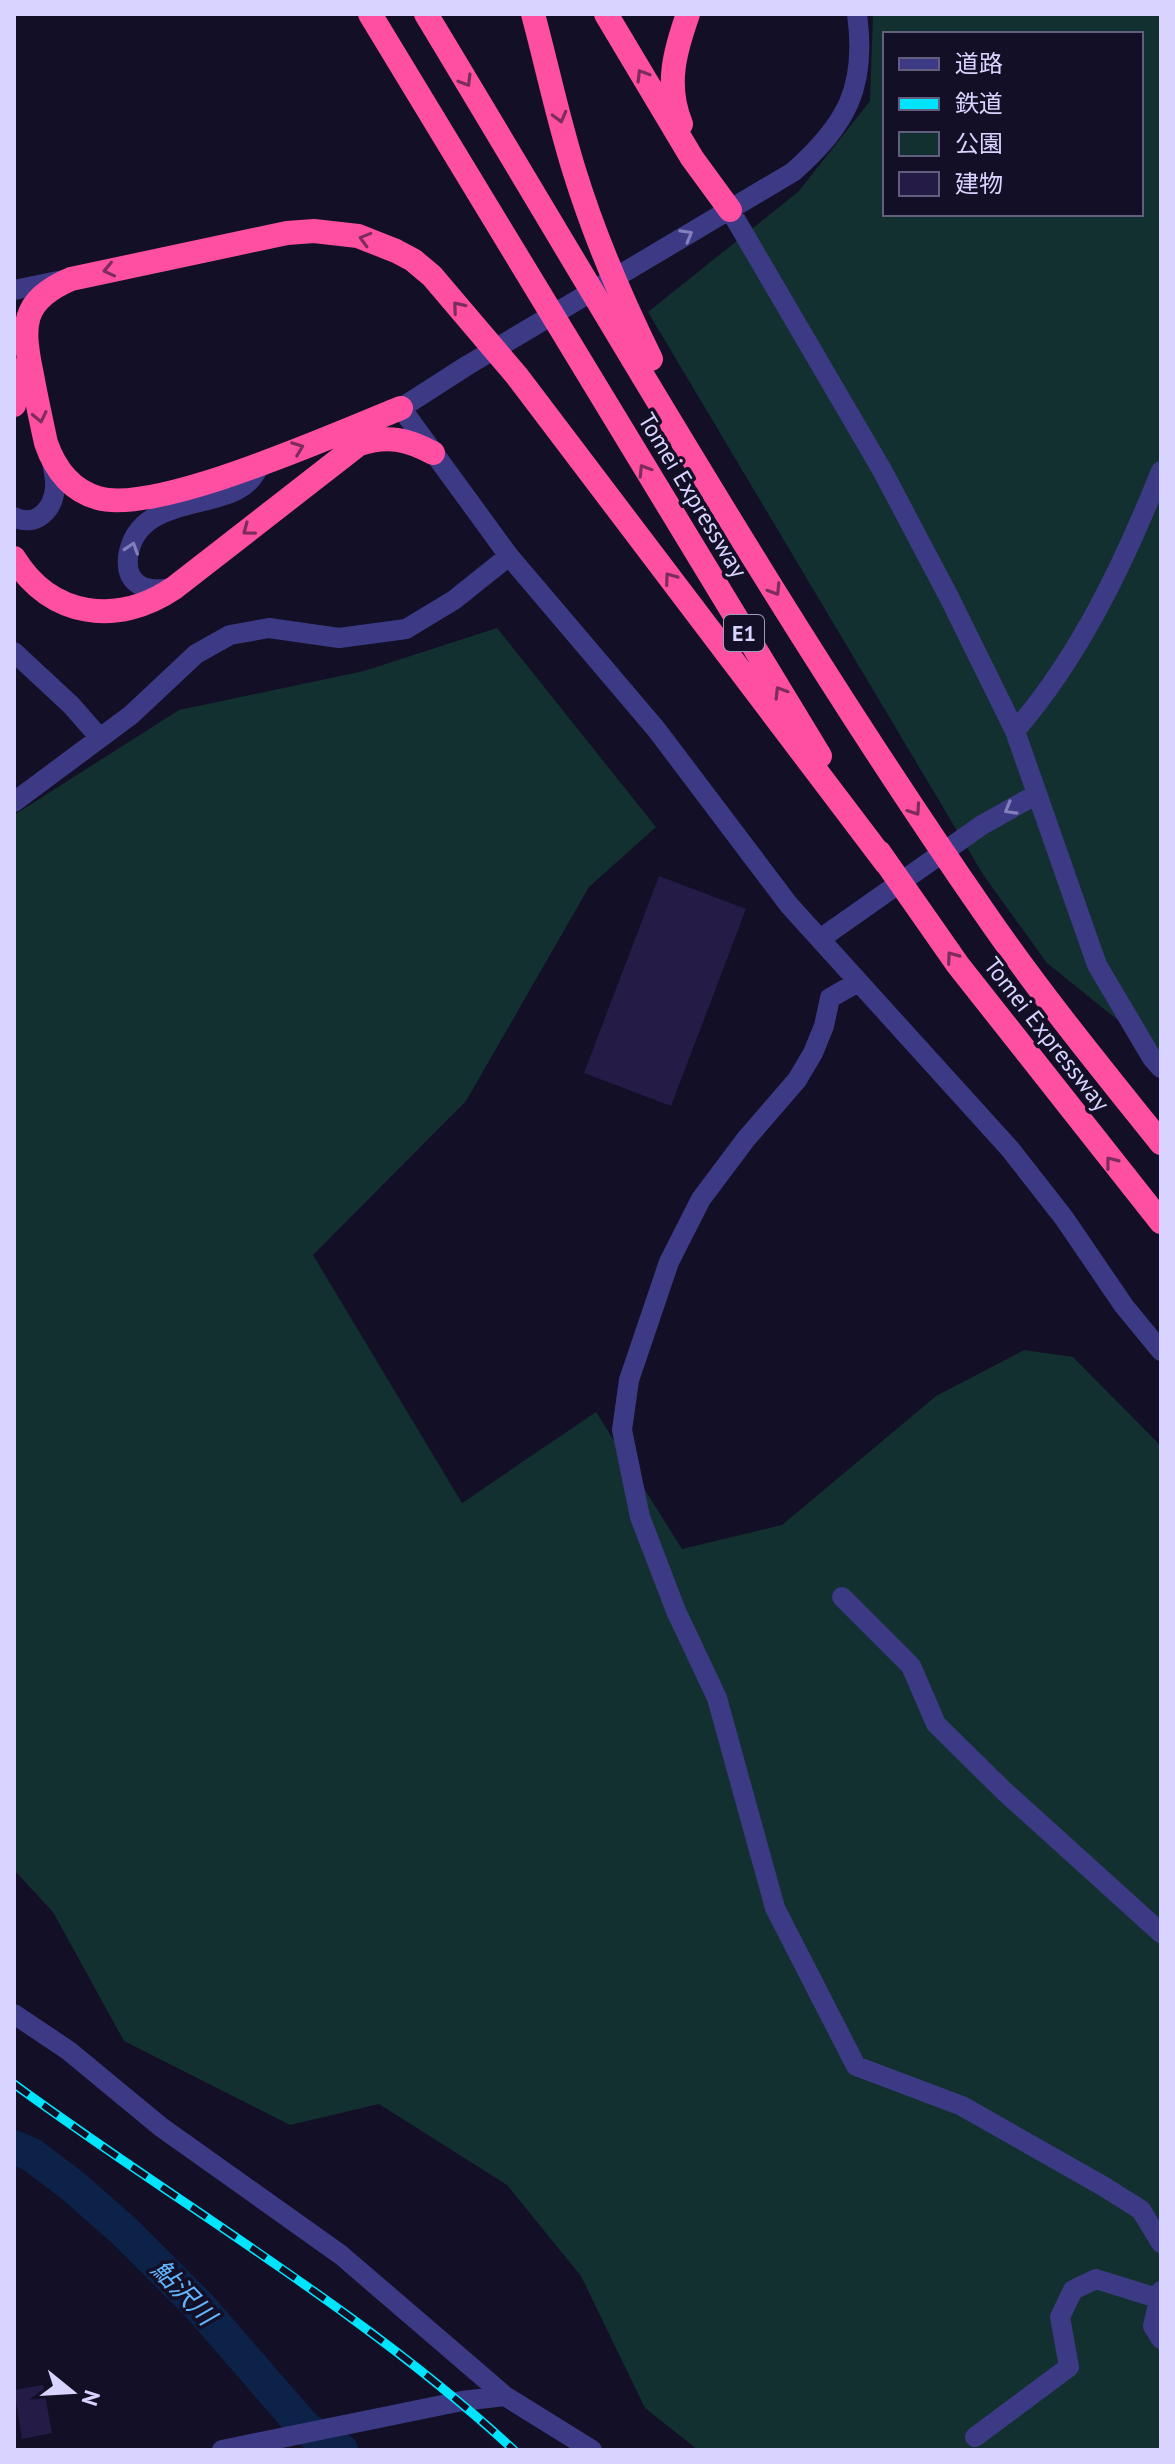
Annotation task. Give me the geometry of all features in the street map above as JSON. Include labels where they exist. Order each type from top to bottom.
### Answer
[{"type":"highway","name":"Tomei Expressway","points":[[370,14],[886,863],[958,965],[1161,1222]]},
{"type":"highway","name":"Tomei Expressway","points":[[426,14],[870,743],[985,914],[1161,1143]]},
{"type":"highway","points":[[533,14],[593,228],[628,312],[728,514]]},
{"type":"highway","points":[[606,14],[692,158],[730,210]]},
{"type":"highway","points":[[688,14],[672,72],[679,121],[730,210]]},
{"type":"highway","points":[[401,408],[261,463],[182,489],[126,501],[96,498],[81,491],[59,472],[52,461],[24,329],[32,306],[42,295],[71,279],[287,233],[314,231],[358,236],[413,260],[432,276],[517,376],[886,863]]},
{"type":"highway","points":[[14,370],[14,405]]},
{"type":"highway","points":[[14,558],[19,567],[49,595],[85,609],[123,611],[142,606],[174,588],[359,444],[374,439],[402,439],[433,453]]},
{"type":"street","points":[[672,14],[678,42]]},
{"type":"street","points":[[857,14],[861,41],[858,78],[845,114],[823,145],[793,172],[401,408],[509,556],[656,729],[789,905],[1010,1149],[1064,1218],[1124,1306],[1161,1351]]},
{"type":"street","points":[[730,210],[882,470],[949,597],[1015,731],[1097,965],[1161,1068]]},
{"type":"street","points":[[14,290],[71,279]]},
{"type":"street","points":[[14,517],[29,521],[43,517],[51,506],[55,487],[52,461]]},
{"type":"street","points":[[174,588],[147,589],[136,583],[129,573],[128,558],[133,539],[142,526],[169,509],[235,491],[249,482],[261,463]]},
{"type":"street","points":[[1015,731],[1040,702],[1073,653],[1128,549],[1161,471]]},
{"type":"street","points":[[14,802],[131,715],[196,654],[230,635],[269,628],[339,638],[406,629],[454,600],[509,556]]},
{"type":"street","points":[[14,652],[71,705],[100,738]]},
{"type":"street","points":[[820,939],[982,825],[1037,794]]},
{"type":"street","points":[[858,982],[830,998],[824,1026],[797,1080],[746,1139],[701,1199],[669,1262],[629,1380],[622,1430],[640,1517],[676,1611],[717,1698],[775,1908],[856,2066],[962,2106],[1103,2186],[1141,2210],[1161,2243]]},
{"type":"street","points":[[842,1597],[911,1666],[936,1724],[1004,1791],[1161,1933]]},
{"type":"street","points":[[14,2014],[69,2051],[161,2127],[341,2255],[505,2396],[592,2450]]},
{"type":"street","points":[[975,2437],[1069,2367],[1060,2317],[1073,2290],[1096,2279],[1159,2294],[1153,2326],[1161,2339]]},
{"type":"street","points":[[222,2450],[473,2399],[505,2396]]},
{"type":"green space","points":[[873,14],[1161,14],[1161,1055],[1047,963],[984,876],[648,312],[798,192],[870,101]]},
{"type":"green space","points":[[497,628],[656,827],[589,887],[466,1101],[313,1255],[462,1503],[596,1412],[682,1549],[782,1525],[936,1396],[1024,1350],[1073,1357],[1158,1443],[1161,1450],[1161,2450],[698,2450],[645,2408],[581,2276],[507,2185],[379,2104],[290,2125],[124,2041],[53,1912],[14,1870],[14,815],[179,710],[364,671]]},
{"type":"building","points":[[659,876],[746,909],[671,1106],[584,1073]]},
{"type":"building","points":[[43,2385],[52,2433],[22,2439],[14,2390]]},
{"type":"waterway","name":"鮎沢川","points":[[14,2147],[32,2155],[73,2186],[123,2230],[200,2307],[305,2428],[341,2450]]},
{"type":"waterway","points":[[306,2450],[330,2443]]},
{"type":"railway","points":[[14,2084],[333,2305],[456,2399],[514,2450]]}]
